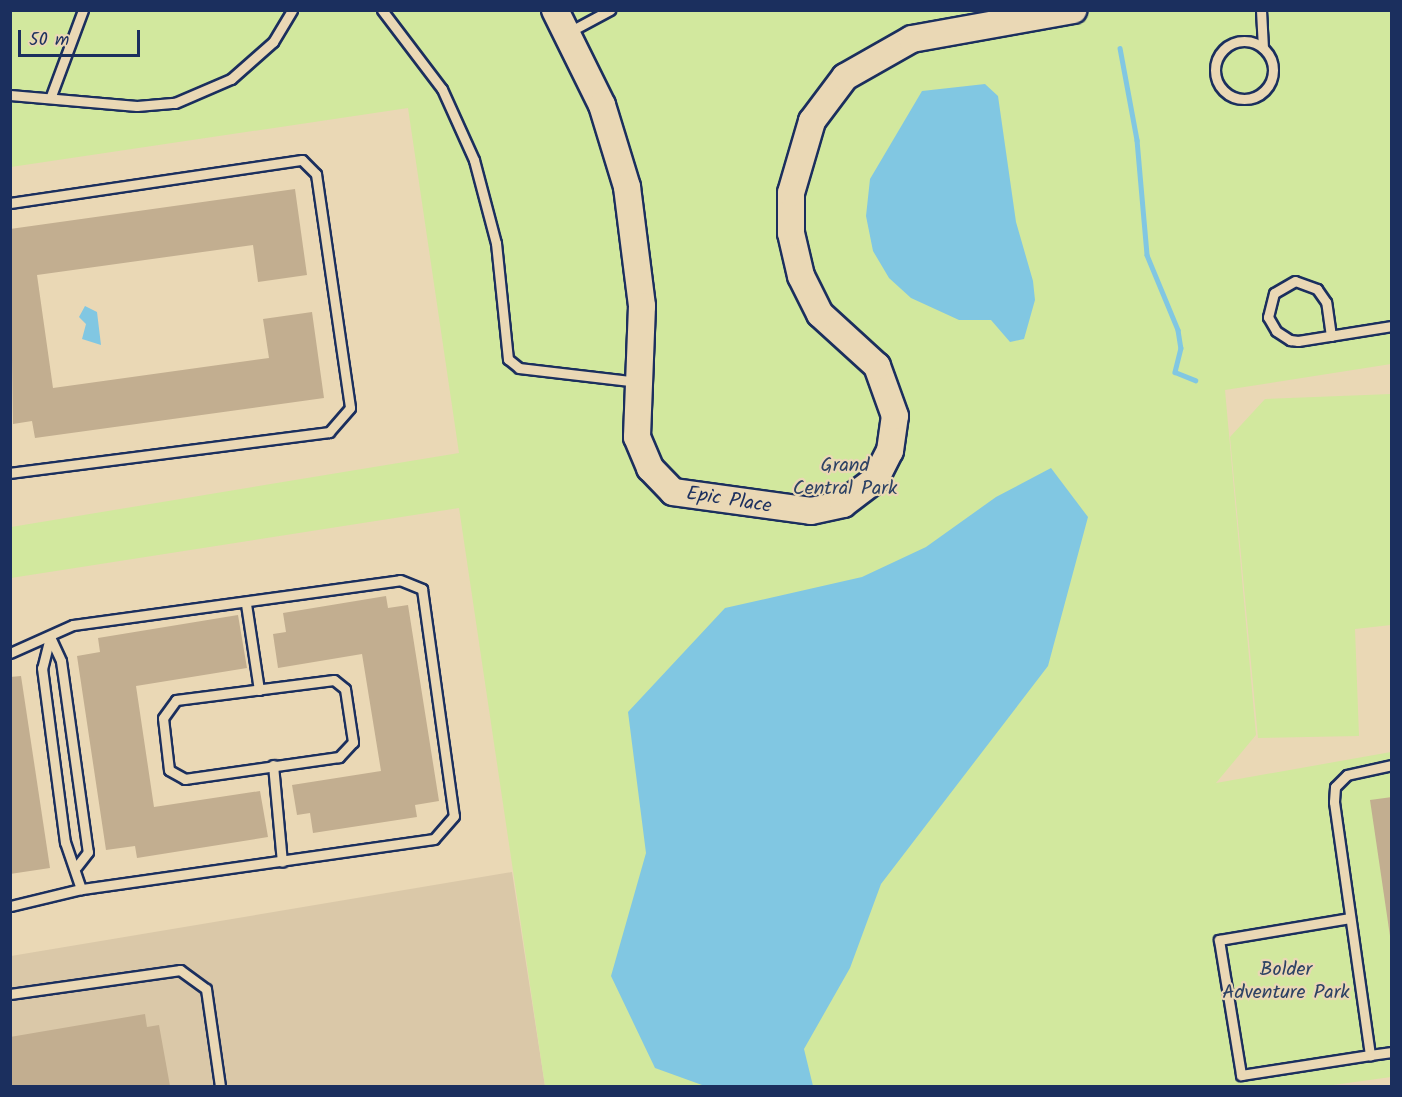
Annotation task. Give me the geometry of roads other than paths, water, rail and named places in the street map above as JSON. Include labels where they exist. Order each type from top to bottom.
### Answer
[{"type":"street","name":"Epic Place","points":[[555,10],[569,32],[602,105],[627,187],[642,306],[637,436],[650,468],[673,492],[811,511],[843,504],[865,491],[890,451],[893,402],[877,366],[820,315],[801,276],[791,233],[791,193],[812,121],[845,77],[912,39],[1073,10]]},
{"type":"lane","points":[[51,96],[83,10]]},
{"type":"lane","points":[[10,95],[51,96],[137,106],[184,99],[231,79],[273,42],[292,10]]},
{"type":"lane","points":[[382,10],[442,89],[474,160],[496,243],[508,359],[519,368],[638,382]]},
{"type":"lane","points":[[569,32],[610,10]]},
{"type":"lane","points":[[1261,10],[1263,48],[1273,67],[1266,88],[1247,99],[1226,93],[1215,73],[1222,52],[1242,41],[1263,48]]},
{"type":"lane","points":[[10,203],[302,160],[316,174],[350,408],[329,432],[10,473]]},
{"type":"lane","points":[[1331,336],[1326,302],[1317,289],[1295,281],[1274,293],[1268,317],[1282,337],[1298,341],[1331,336],[1392,326]]},
{"type":"lane","points":[[10,653],[73,625],[246,604],[400,580],[422,589],[454,816],[434,839],[81,889],[10,906]]},
{"type":"lane","points":[[246,604],[259,690]]},
{"type":"lane","points":[[50,637],[61,660],[88,852],[77,866]]},
{"type":"lane","points":[[50,637],[42,668],[65,842],[77,866],[81,889]]},
{"type":"lane","points":[[334,680],[345,689],[353,742],[339,757],[273,765],[185,779],[169,770],[163,718],[176,700],[334,680]]},
{"type":"lane","points":[[273,765],[282,862]]},
{"type":"lane","points":[[1370,1056],[1350,918],[1335,787],[1358,770],[1392,765]]},
{"type":"lane","points":[[1350,918],[1219,940],[1241,1075],[1392,1052]]},
{"type":"lane","points":[[10,994],[180,970],[206,989],[220,1086]]},
{"type":"water","points":[[985,84],[998,96],[1016,222],[1033,281],[1035,300],[1024,339],[1010,342],[991,320],[959,320],[911,298],[889,278],[873,251],[866,216],[870,179],[922,91]]},
{"type":"water","points":[[85,306],[97,312],[101,345],[82,339],[86,324],[79,317]]},
{"type":"water","points":[[1051,468],[1088,517],[1048,666],[881,884],[850,968],[804,1049],[813,1086],[702,1085],[655,1068],[611,976],[646,853],[628,712],[725,608],[862,577],[926,547],[996,497]]},
{"type":"waterway","points":[[1120,48],[1137,140],[1147,255],[1178,330],[1181,348],[1175,372],[1195,380]]},
{"type":"park label","name":"Grand Central Park","points":[[845,478]]},
{"type":"park label","name":"Bolder Adventure Park","points":[[1286,982]]}]
